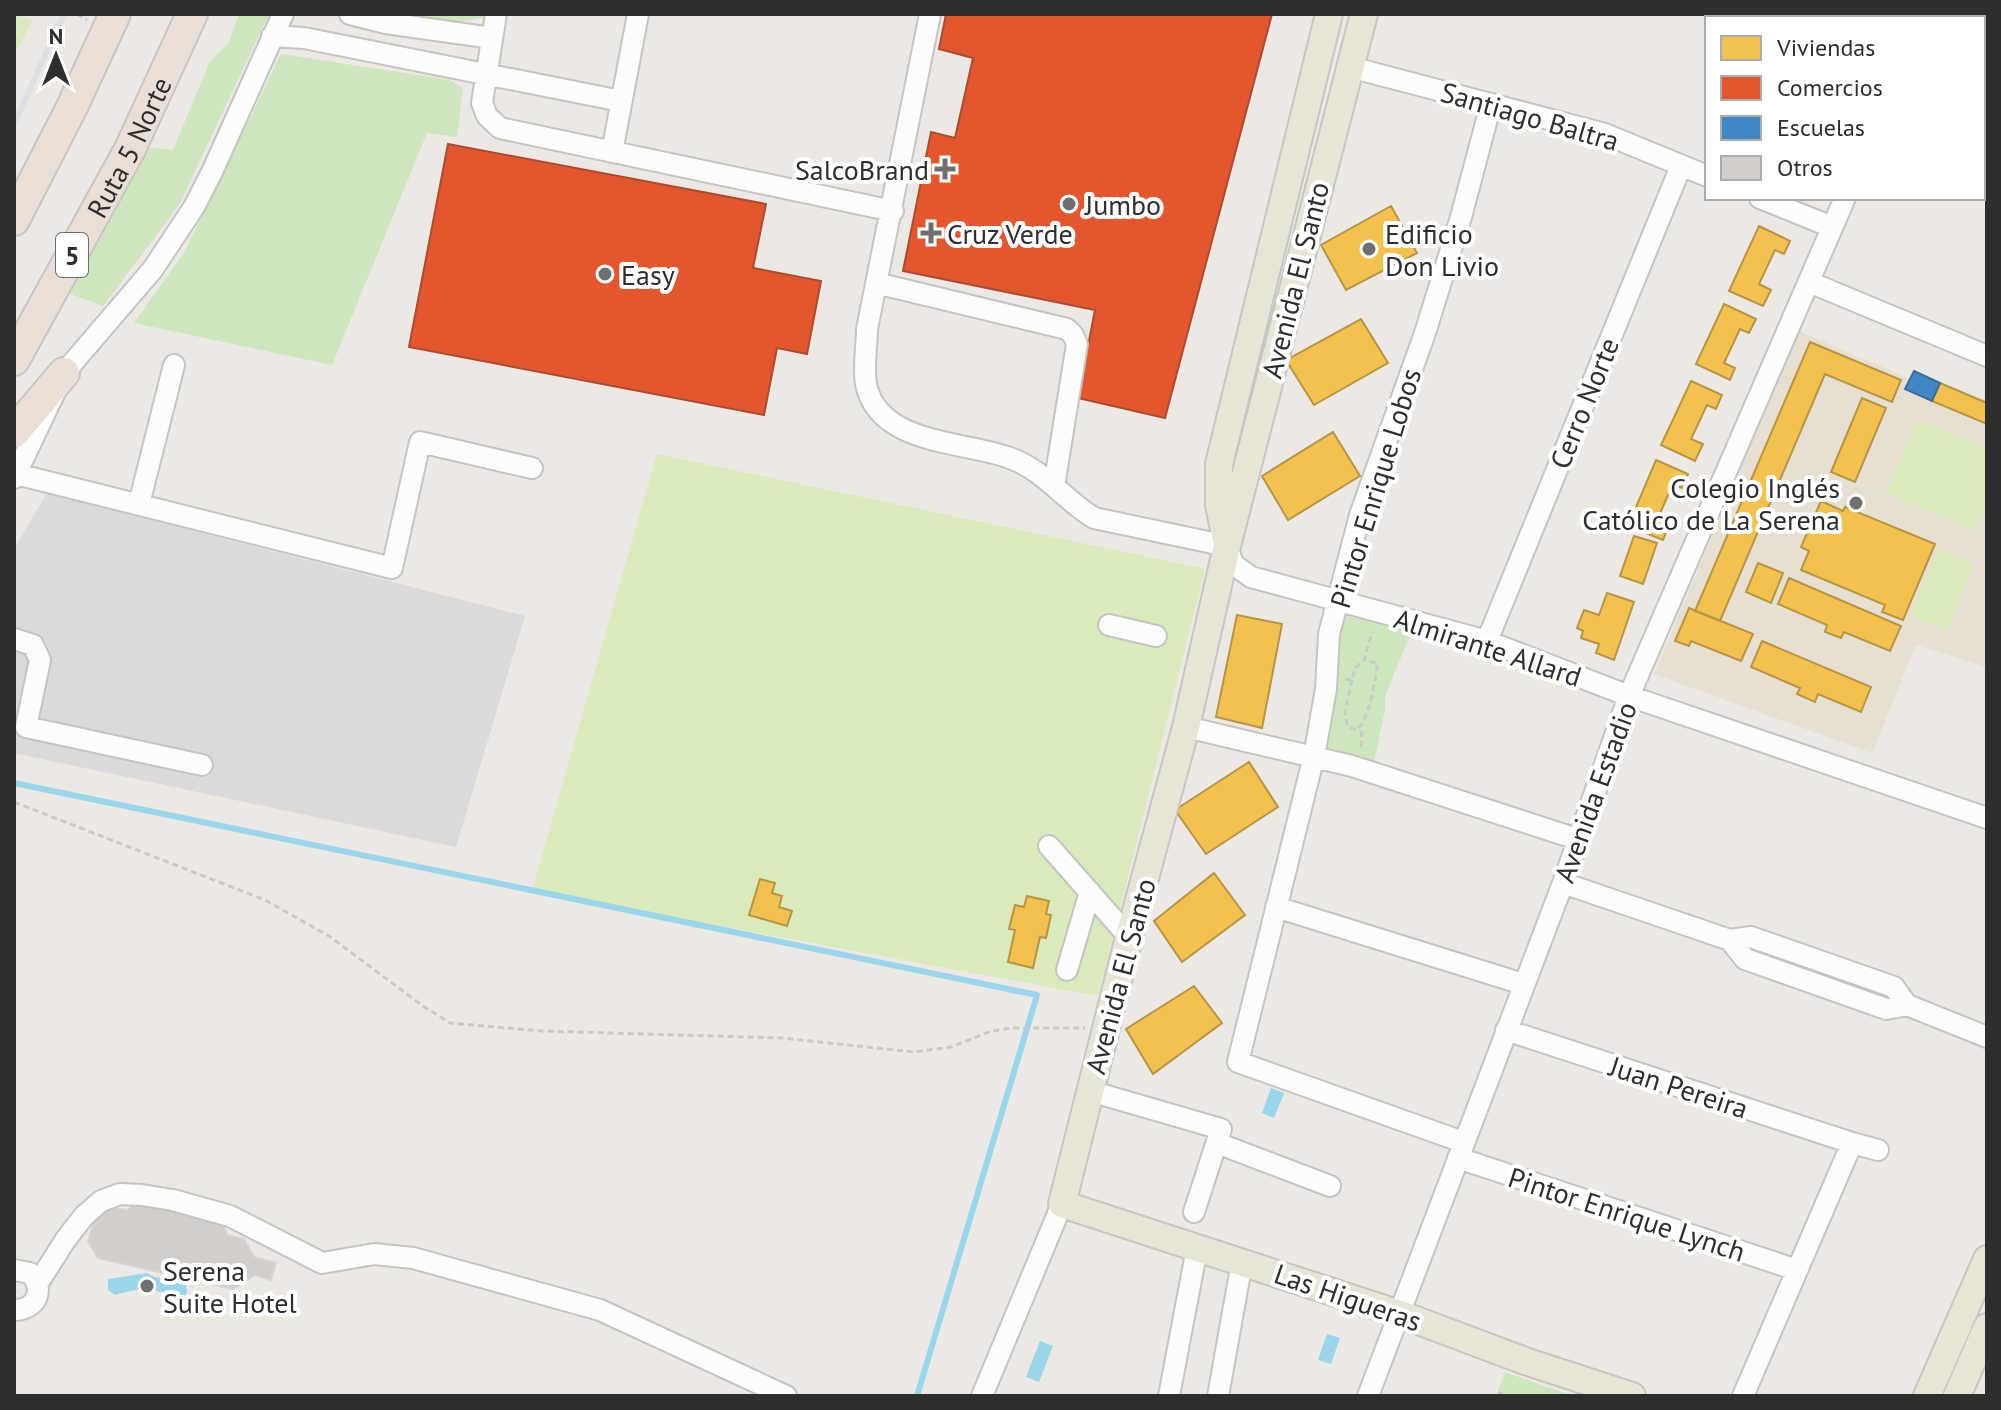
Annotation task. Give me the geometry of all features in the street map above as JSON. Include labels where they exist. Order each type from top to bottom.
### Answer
[{"type":"highway","points":[[14,220],[115,14]]},
{"type":"highway","name":"Ruta 5 Norte","points":[[14,360],[157,96],[192,14]]},
{"type":"highway","points":[[14,432],[64,373]]},
{"type":"main road","name":"Avenida El Santo","points":[[1227,546],[1219,505],[1219,464],[1329,14]]},
{"type":"main road","name":"Avenida El Santo","points":[[1062,1204],[1186,727],[1227,546],[1364,14]]},
{"type":"main road","name":"Las Higueras","points":[[1062,1204],[1400,1314],[1525,1361],[1632,1396]]},
{"type":"main road","points":[[1927,1396],[1987,1259]]},
{"type":"main road","points":[[1957,1396],[1987,1327]]},
{"type":"street","points":[[283,14],[212,172],[175,238],[144,281],[64,373],[15,476],[392,568],[420,442],[532,468]]},
{"type":"street","points":[[350,14],[386,23],[492,38]]},
{"type":"street","points":[[496,14],[482,103],[487,116],[500,128],[893,211]]},
{"type":"street","points":[[612,152],[638,14]]},
{"type":"street","points":[[930,14],[867,329],[865,381],[877,410],[909,432],[1010,458],[1037,471],[1075,507],[1094,518],[1227,546]]},
{"type":"street","points":[[272,36],[304,38],[621,101]]},
{"type":"street","name":"Santiago Baltra","points":[[1350,67],[1605,134],[1705,175]]},
{"type":"street","name":"Pintor Enrique Lobos","points":[[1238,1062],[1314,756],[1326,689],[1329,634],[1360,515],[1425,333],[1461,217],[1491,104]]},
{"type":"street","name":"Cerro Norte","points":[[1487,641],[1681,166]]},
{"type":"street","points":[[1765,200],[1832,227]]},
{"type":"street","name":"Avenida Estadio","points":[[1368,1396],[1563,883],[1629,696],[1844,200]]},
{"type":"street","points":[[1809,282],[1987,356]]},
{"type":"street","points":[[876,283],[1067,329],[1073,335],[1077,344],[1073,379],[1054,486]]},
{"type":"street","points":[[139,504],[174,365]]},
{"type":"street","name":"Almirante Allard","points":[[1227,546],[1233,564],[1251,577],[1487,641],[1629,696],[1987,818]]},
{"type":"street","points":[[1109,625],[1156,636]]},
{"type":"street","points":[[14,639],[33,645],[40,660],[26,727],[202,765]]},
{"type":"street","points":[[1186,727],[1362,768],[1577,839]]},
{"type":"street","points":[[1049,846],[1129,937]]},
{"type":"street","points":[[1563,883],[1730,940],[1745,959],[1886,1009],[1907,1005],[1987,1037]]},
{"type":"street","points":[[1067,970],[1090,892]]},
{"type":"street","points":[[1276,907],[1523,984]]},
{"type":"street","name":"Juan Pereira","points":[[1506,1030],[1878,1150]]},
{"type":"street","name":"Pintor Enrique Lynch","points":[[1238,1062],[1461,1150],[1797,1270]]},
{"type":"street","points":[[1090,1091],[1221,1129],[1194,1212]]},
{"type":"street","points":[[1217,1143],[1330,1186]]},
{"type":"street","points":[[1743,1396],[1852,1143]]},
{"type":"street","points":[[14,1310],[23,1310],[35,1302],[38,1283],[84,1216],[101,1201],[120,1194],[142,1195],[230,1216],[322,1263],[374,1254],[413,1258],[600,1310],[786,1396]]},
{"type":"street","name":"Avenida El Santo","points":[[982,1396],[1062,1204]]},
{"type":"street","points":[[1169,1396],[1197,1248]]},
{"type":"street","points":[[1218,1396],[1242,1262]]},
{"type":"street","points":[[14,1270],[30,1273],[38,1283]]},
{"type":"path","points":[[1364,660],[1377,663],[1377,675],[1368,714],[1362,727],[1356,730],[1347,726],[1345,712],[1355,668],[1364,660],[1381,612]]},
{"type":"path","points":[[1326,676],[1352,680]]},
{"type":"path","points":[[14,802],[265,900],[329,936],[450,1023],[542,1031],[782,1038],[914,1052],[951,1047],[991,1031],[1106,1028]]},
{"type":"path","points":[[1499,1396],[1500,1393],[1508,1396]]},
{"type":"shaded area","name":"Colegio Inglés Católico de La Serena","points":[[1799,331],[1964,402],[1969,393],[1987,400],[1987,667],[1916,645],[1872,753],[1654,674]]},
{"type":"shaded area","points":[[47,493],[525,616],[456,847],[14,753],[14,549]]},
{"type":"green space","points":[[14,14],[32,21],[14,55]]},
{"type":"green space","points":[[239,14],[269,14],[179,205],[103,306],[65,292],[142,147],[173,150],[210,61],[228,44]]},
{"type":"green space","points":[[409,14],[484,14],[484,17],[455,22]]},
{"type":"green space","points":[[281,54],[450,80],[463,88],[457,137],[427,133],[332,365],[134,323],[185,251]]},
{"type":"green space","points":[[1918,419],[1987,449],[1987,501],[1975,530],[1886,493]]},
{"type":"green space","points":[[657,454],[1205,569],[1098,996],[532,891]]},
{"type":"green space","points":[[1937,549],[1974,563],[1947,630],[1910,615]]},
{"type":"green space","points":[[1345,614],[1413,628],[1385,696],[1373,767],[1325,756],[1319,747],[1335,644]]},
{"type":"green space","points":[[1505,1372],[1573,1396],[1496,1396]]},
{"type":"water","points":[[1271,1088],[1284,1093],[1274,1118],[1262,1113]]},
{"type":"water","name":"Serena Suite Hotel","points":[[147,1273],[186,1284],[187,1292],[182,1300],[157,1291],[141,1290],[115,1295],[108,1290],[108,1279]]},
{"type":"water","points":[[1327,1334],[1340,1338],[1331,1364],[1318,1360]]},
{"type":"water","points":[[1040,1341],[1053,1346],[1039,1382],[1026,1377]]},
{"type":"building: Viviendas","name":"Edificio Don Livio","points":[[1391,206],[1417,253],[1346,290],[1321,245]]},
{"type":"building: Viviendas","points":[[1759,226],[1790,241],[1784,254],[1775,250],[1759,284],[1771,290],[1763,306],[1729,291]]},
{"type":"building: Viviendas","points":[[1724,304],[1756,319],[1749,333],[1740,329],[1724,363],[1735,368],[1730,380],[1696,364]]},
{"type":"building: Viviendas","points":[[1361,319],[1388,363],[1314,405],[1286,360]]},
{"type":"building: Viviendas","points":[[1810,342],[1901,380],[1892,402],[1825,374],[1720,621],[1695,611]]},
{"type":"building: Viviendas","points":[[1691,381],[1722,395],[1716,409],[1707,405],[1691,439],[1703,444],[1695,461],[1661,445]]},
{"type":"building: Viviendas","points":[[1940,383],[1987,403],[1987,424],[1932,401]]},
{"type":"building: Viviendas","points":[[1862,398],[1886,408],[1855,482],[1831,472]]},
{"type":"building: Viviendas","points":[[1333,432],[1360,476],[1288,520],[1262,476]]},
{"type":"building: Viviendas","points":[[1656,460],[1688,474],[1682,488],[1673,484],[1658,518],[1670,523],[1663,540],[1628,526]]},
{"type":"building: Viviendas","points":[[1821,501],[1843,511],[1845,507],[1935,544],[1903,620],[1882,612],[1885,605],[1801,570],[1809,551],[1801,547]]},
{"type":"building: Viviendas","points":[[1634,536],[1657,543],[1643,584],[1620,576]]},
{"type":"building: Viviendas","points":[[1758,563],[1783,573],[1771,603],[1746,592]]},
{"type":"building: Viviendas","points":[[1789,578],[1901,626],[1890,651],[1844,632],[1841,638],[1825,632],[1827,625],[1778,604]]},
{"type":"building: Viviendas","points":[[1607,593],[1634,602],[1614,660],[1596,653],[1599,644],[1581,638],[1583,631],[1577,628],[1584,610],[1599,615]]},
{"type":"building: Viviendas","points":[[1689,608],[1753,634],[1741,661],[1691,641],[1689,646],[1675,641]]},
{"type":"building: Viviendas","points":[[1237,615],[1282,624],[1262,728],[1216,717]]},
{"type":"building: Viviendas","points":[[1762,641],[1871,687],[1861,712],[1818,694],[1815,702],[1797,694],[1800,688],[1751,667]]},
{"type":"building: Viviendas","points":[[1249,762],[1278,807],[1206,854],[1175,810]]},
{"type":"building: Viviendas","points":[[1214,873],[1245,915],[1182,962],[1154,921]]},
{"type":"building: Viviendas","points":[[760,879],[775,883],[772,893],[782,896],[779,907],[792,911],[787,926],[749,915]]},
{"type":"building: Viviendas","points":[[1027,896],[1049,901],[1046,914],[1051,915],[1046,938],[1040,937],[1033,968],[1008,962],[1015,930],[1009,929],[1015,905],[1024,907]]},
{"type":"building: Viviendas","points":[[1194,986],[1222,1023],[1153,1074],[1126,1029]]},
{"type":"building: Comercios","name":"Jumbo","points":[[946,14],[1272,14],[1165,418],[1078,398],[1095,310],[903,271],[931,132],[955,138],[973,58],[939,49]]},
{"type":"building: Comercios","name":"Easy","points":[[448,144],[766,204],[753,268],[821,281],[807,354],[777,348],[764,415],[409,347]]},
{"type":"building: Escuelas","points":[[1914,371],[1940,383],[1932,401],[1905,389]]},
{"type":"building: Otros","points":[[137,1201],[222,1220],[227,1235],[244,1239],[254,1257],[276,1263],[271,1280],[255,1275],[233,1289],[98,1258],[88,1241],[95,1219],[110,1208],[128,1210]]},
{"type":"waterway","points":[[14,783],[1037,995],[917,1396]]},
{"type":"railway","points":[[14,124],[64,14]]},
{"type":"place","name":"SalcoBrand","points":[[945,169]]},
{"type":"place","name":"Jumbo","points":[[1069,204]]},
{"type":"place","name":"Cruz Verde","points":[[931,233]]},
{"type":"place","name":"Edificio Don Livio","points":[[1369,249]]},
{"type":"place","name":"Easy","points":[[605,274]]},
{"type":"place","name":"Colegio Inglés Católico de La Serena","points":[[1856,503]]},
{"type":"place","name":"Serena Suite Hotel","points":[[147,1286]]}]
